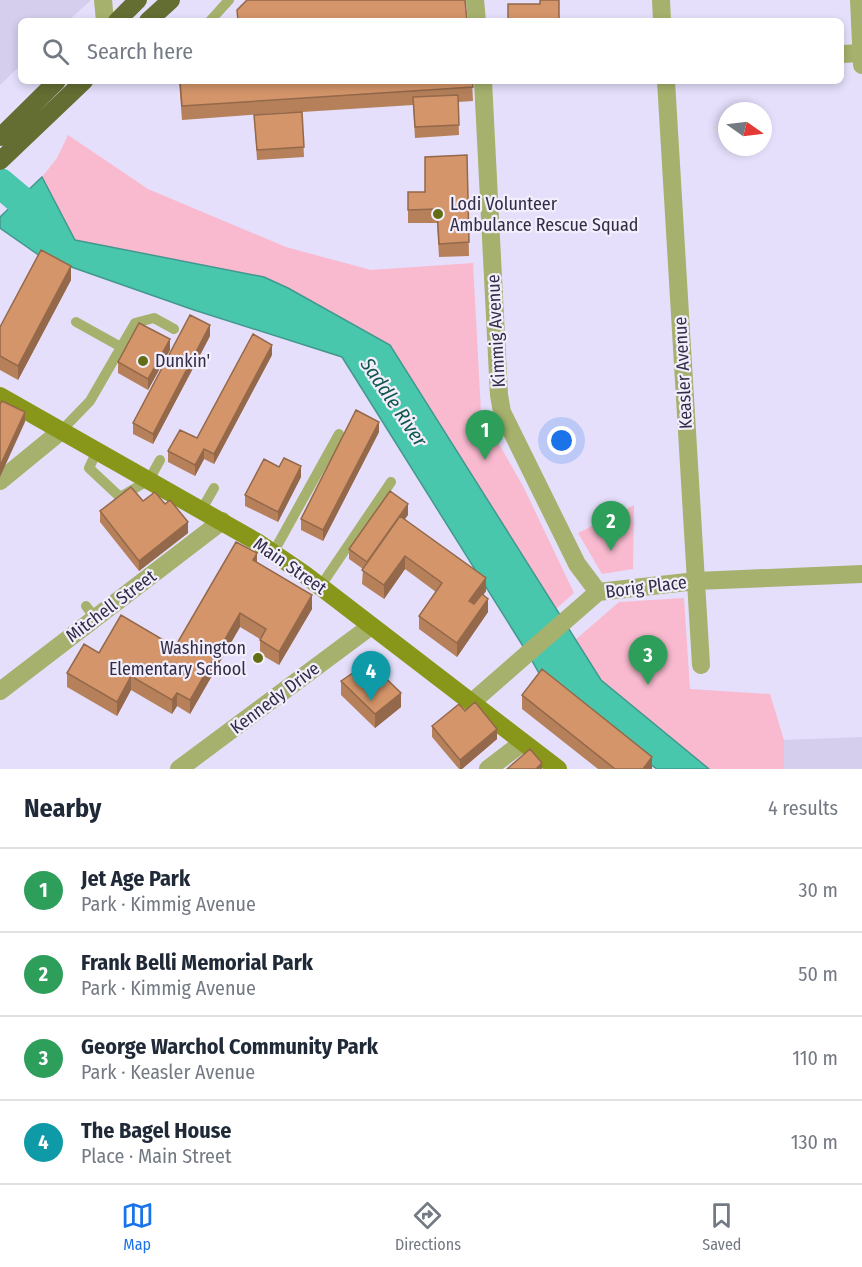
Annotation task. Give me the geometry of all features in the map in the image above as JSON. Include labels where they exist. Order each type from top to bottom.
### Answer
[{"type":"highway","points":[[120,18],[138,0]]},
{"type":"highway","points":[[151,18],[171,0]]},
{"type":"highway","points":[[0,137],[54,84]]},
{"type":"highway","points":[[0,162],[81,84]]},
{"type":"street","points":[[103,0],[105,18]]},
{"type":"street","points":[[475,0],[477,18]]},
{"type":"street","points":[[661,0],[662,18]]},
{"type":"street","points":[[859,0],[862,65]]},
{"type":"street","points":[[844,54],[862,53]]},
{"type":"street","name":"Kimmig Avenue","points":[[483,84],[499,395],[502,412],[577,564],[598,592]]},
{"type":"street","name":"Keasler Avenue","points":[[666,84],[701,665]]},
{"type":"street","name":"Main Street","points":[[0,396],[202,509],[273,553],[558,769]]},
{"type":"street","points":[[0,481],[62,431]]},
{"type":"street","name":"Mitchell Street","points":[[0,691],[91,612],[222,521]]},
{"type":"street","name":"Borig Place","points":[[471,704],[598,592],[696,581],[862,574]]},
{"type":"street","name":"Kennedy Drive","points":[[179,769],[371,626]]},
{"type":"street","points":[[488,769],[522,743]]},
{"type":"lane","points":[[213,18],[229,0]]},
{"type":"lane","points":[[62,431],[90,400],[135,323],[154,318],[174,329]]},
{"type":"lane","points":[[76,322],[121,348]]},
{"type":"lane","points":[[273,553],[339,434]]},
{"type":"lane","points":[[97,451],[89,468],[120,497],[149,480],[160,460]]},
{"type":"lane","points":[[320,587],[391,482]]},
{"type":"lane","points":[[202,509],[214,488]]},
{"type":"shaded area","points":[[0,0],[91,0],[71,18],[18,18],[18,68],[0,85]]},
{"type":"shaded area","points":[[68,135],[148,189],[286,247],[371,270],[473,263],[481,412],[524,488],[574,593],[556,609],[390,345],[264,277],[75,240],[42,177],[57,158]]},
{"type":"shaded area","points":[[634,505],[633,569],[602,574],[578,533]]},
{"type":"shaded area","points":[[684,598],[690,689],[770,694],[784,740],[784,769],[709,769],[601,680],[575,640],[619,602]]},
{"type":"shaded area","points":[[862,737],[862,769],[784,769],[784,740]]},
{"type":"water","name":"Saddle River","points":[[42,177],[75,240],[264,277],[390,345],[601,680],[709,769],[657,769],[550,693],[342,357],[194,310],[40,256],[0,228],[0,217]]},
{"type":"building","points":[[247,0],[465,0],[467,18],[238,18],[237,10]]},
{"type":"building","points":[[540,0],[559,0],[559,18],[508,18],[508,4],[540,4]]},
{"type":"building","points":[[180,84],[472,84],[473,87],[182,106]]},
{"type":"building","points":[[458,95],[459,125],[415,127],[413,97]]},
{"type":"building","points":[[302,112],[304,147],[257,150],[254,115]]},
{"type":"building","name":"Lodi Volunteer Ambulance Rescue Squad","points":[[467,155],[469,242],[439,244],[437,209],[408,210],[408,192],[425,192],[425,157]]},
{"type":"building","points":[[41,250],[71,266],[18,366],[0,356],[0,327]]},
{"type":"building","points":[[190,315],[210,325],[153,434],[133,423]]},
{"type":"building","name":"Dunkin'","points":[[139,323],[170,339],[148,379],[118,362]]},
{"type":"building","points":[[253,334],[272,345],[214,454],[204,449],[195,465],[168,451],[180,430],[197,438]]},
{"type":"building","points":[[2,401],[25,412],[0,466],[0,404]]},
{"type":"building","points":[[356,410],[379,422],[323,530],[301,519]]},
{"type":"building","points":[[284,458],[301,466],[278,512],[245,495],[264,459],[279,467]]},
{"type":"building","points":[[131,487],[143,501],[155,492],[165,504],[170,500],[188,522],[139,561],[100,511]]},
{"type":"building","points":[[390,491],[408,504],[367,562],[349,549]]},
{"type":"building","points":[[400,516],[486,578],[469,601],[474,604],[482,594],[488,599],[457,643],[419,616],[442,583],[405,556],[384,585],[362,570]]},
{"type":"building","points":[[236,542],[257,553],[253,560],[312,595],[279,652],[260,640],[266,629],[240,613],[190,700],[177,693],[172,700],[131,676],[117,702],[67,673],[84,644],[99,653],[121,615],[175,647]]},
{"type":"building","points":[[369,662],[401,693],[375,714],[341,681]]},
{"type":"building","points":[[542,669],[652,757],[643,769],[615,769],[522,695]]},
{"type":"building","points":[[475,702],[497,729],[460,760],[432,726],[459,704],[465,711]]},
{"type":"building","points":[[530,749],[542,763],[536,769],[507,769]]},
{"type":"waterway","name":"Saddle River","points":[[0,183],[48,228]]},
{"type":"place","name":"Lodi Volunteer Ambulance Rescue Squad","points":[[438,214]]},
{"type":"place","name":"Dunkin'","points":[[143,361]]},
{"type":"place","name":"Jet Age Park","points":[[485,460]]},
{"type":"place","name":"Frank Belli Memorial Park","points":[[611,551]]},
{"type":"place","name":"Washington Elementary School","points":[[258,658]]},
{"type":"place","name":"George Warchol Community Park","points":[[648,685]]},
{"type":"place","name":"The Bagel House","points":[[371,701]]}]
